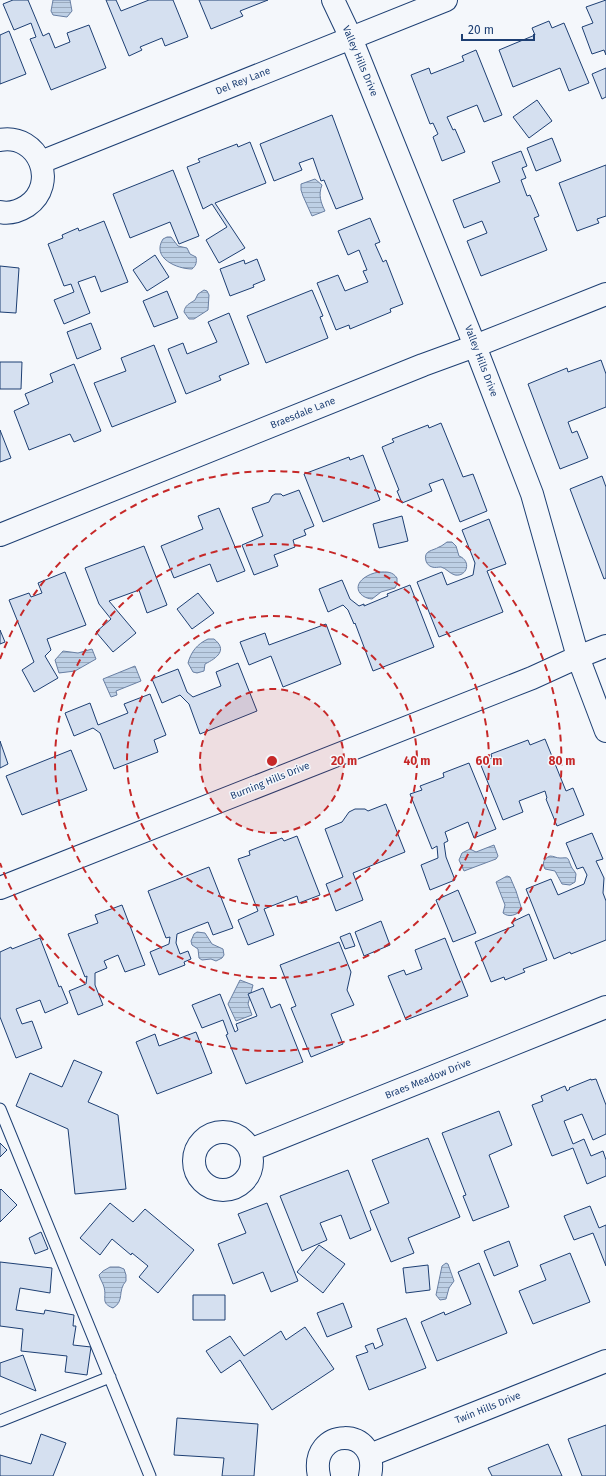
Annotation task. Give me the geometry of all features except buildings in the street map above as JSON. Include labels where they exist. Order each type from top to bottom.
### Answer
[{"type":"street","name":"Valley Hills Drive","points":[[333,0],[351,38],[475,346],[532,494],[578,657],[606,730]]},
{"type":"street","name":"Del Rey Lane","points":[[41,162],[446,0]]},
{"type":"street","points":[[0,140],[7,139],[21,142],[33,150],[41,162],[43,176],[40,191],[32,203],[20,211],[5,213],[0,212]]},
{"type":"street","name":"Braesdale Lane","points":[[0,535],[423,365],[606,294]]},
{"type":"street","name":"Burning Hills Drive","points":[[0,888],[532,678],[606,646]]},
{"type":"street","name":"Braes Meadow Drive","points":[[250,1150],[606,1007]]},
{"type":"street","name":"Twin Hills Drive","points":[[319,1476],[317,1465],[319,1454],[325,1446],[334,1440],[345,1438],[356,1440],[364,1446],[370,1466],[606,1361]]},
{"type":"lane","points":[[0,1109],[150,1476]]},
{"type":"lane","points":[[0,1421],[110,1377]]},
{"type":"water","points":[[53,0],[70,0],[72,11],[67,17],[53,15],[51,11]]},
{"type":"water","points":[[315,179],[322,185],[320,199],[325,211],[312,216],[303,196],[301,184]]},
{"type":"water","points":[[171,237],[178,246],[187,248],[190,254],[196,257],[196,264],[192,269],[173,265],[163,257],[160,252],[160,246],[163,239]]},
{"type":"water","points":[[204,290],[207,291],[209,295],[208,310],[194,319],[189,319],[184,312],[185,308],[195,300],[198,294]]},
{"type":"water","points":[[447,542],[452,542],[456,546],[459,556],[466,561],[467,565],[463,574],[455,575],[441,567],[431,567],[426,562],[425,557],[429,551]]},
{"type":"water","points":[[379,572],[389,572],[397,578],[395,588],[381,592],[372,599],[364,597],[359,592],[358,588],[360,581],[369,575]]},
{"type":"water","points":[[208,639],[214,639],[218,643],[220,647],[219,653],[205,664],[204,671],[197,673],[193,672],[188,663],[191,655],[198,646]]},
{"type":"water","points":[[92,649],[96,659],[75,671],[59,673],[55,660],[63,651],[78,653]]},
{"type":"water","points":[[135,666],[141,681],[116,691],[117,695],[111,697],[103,679]]},
{"type":"water","points":[[494,845],[498,856],[496,859],[464,871],[459,860],[462,853],[470,849],[476,852]]},
{"type":"water","points":[[550,856],[567,858],[576,874],[575,882],[570,885],[562,884],[555,871],[545,869],[544,861]]},
{"type":"water","points":[[507,876],[510,877],[522,910],[510,916],[503,913],[505,905],[496,882]]},
{"type":"water","points":[[197,932],[205,933],[212,944],[223,949],[224,955],[222,958],[216,961],[211,959],[202,960],[199,958],[198,949],[192,945],[191,941],[194,934]]},
{"type":"water","points":[[240,980],[253,985],[248,1004],[252,1015],[236,1021],[228,1004]]},
{"type":"water","points":[[446,1263],[448,1264],[454,1281],[449,1288],[446,1299],[440,1300],[436,1295],[442,1266]]},
{"type":"water","points":[[110,1267],[119,1267],[124,1269],[126,1275],[126,1281],[122,1288],[119,1302],[113,1308],[105,1302],[105,1291],[99,1275]]}]
